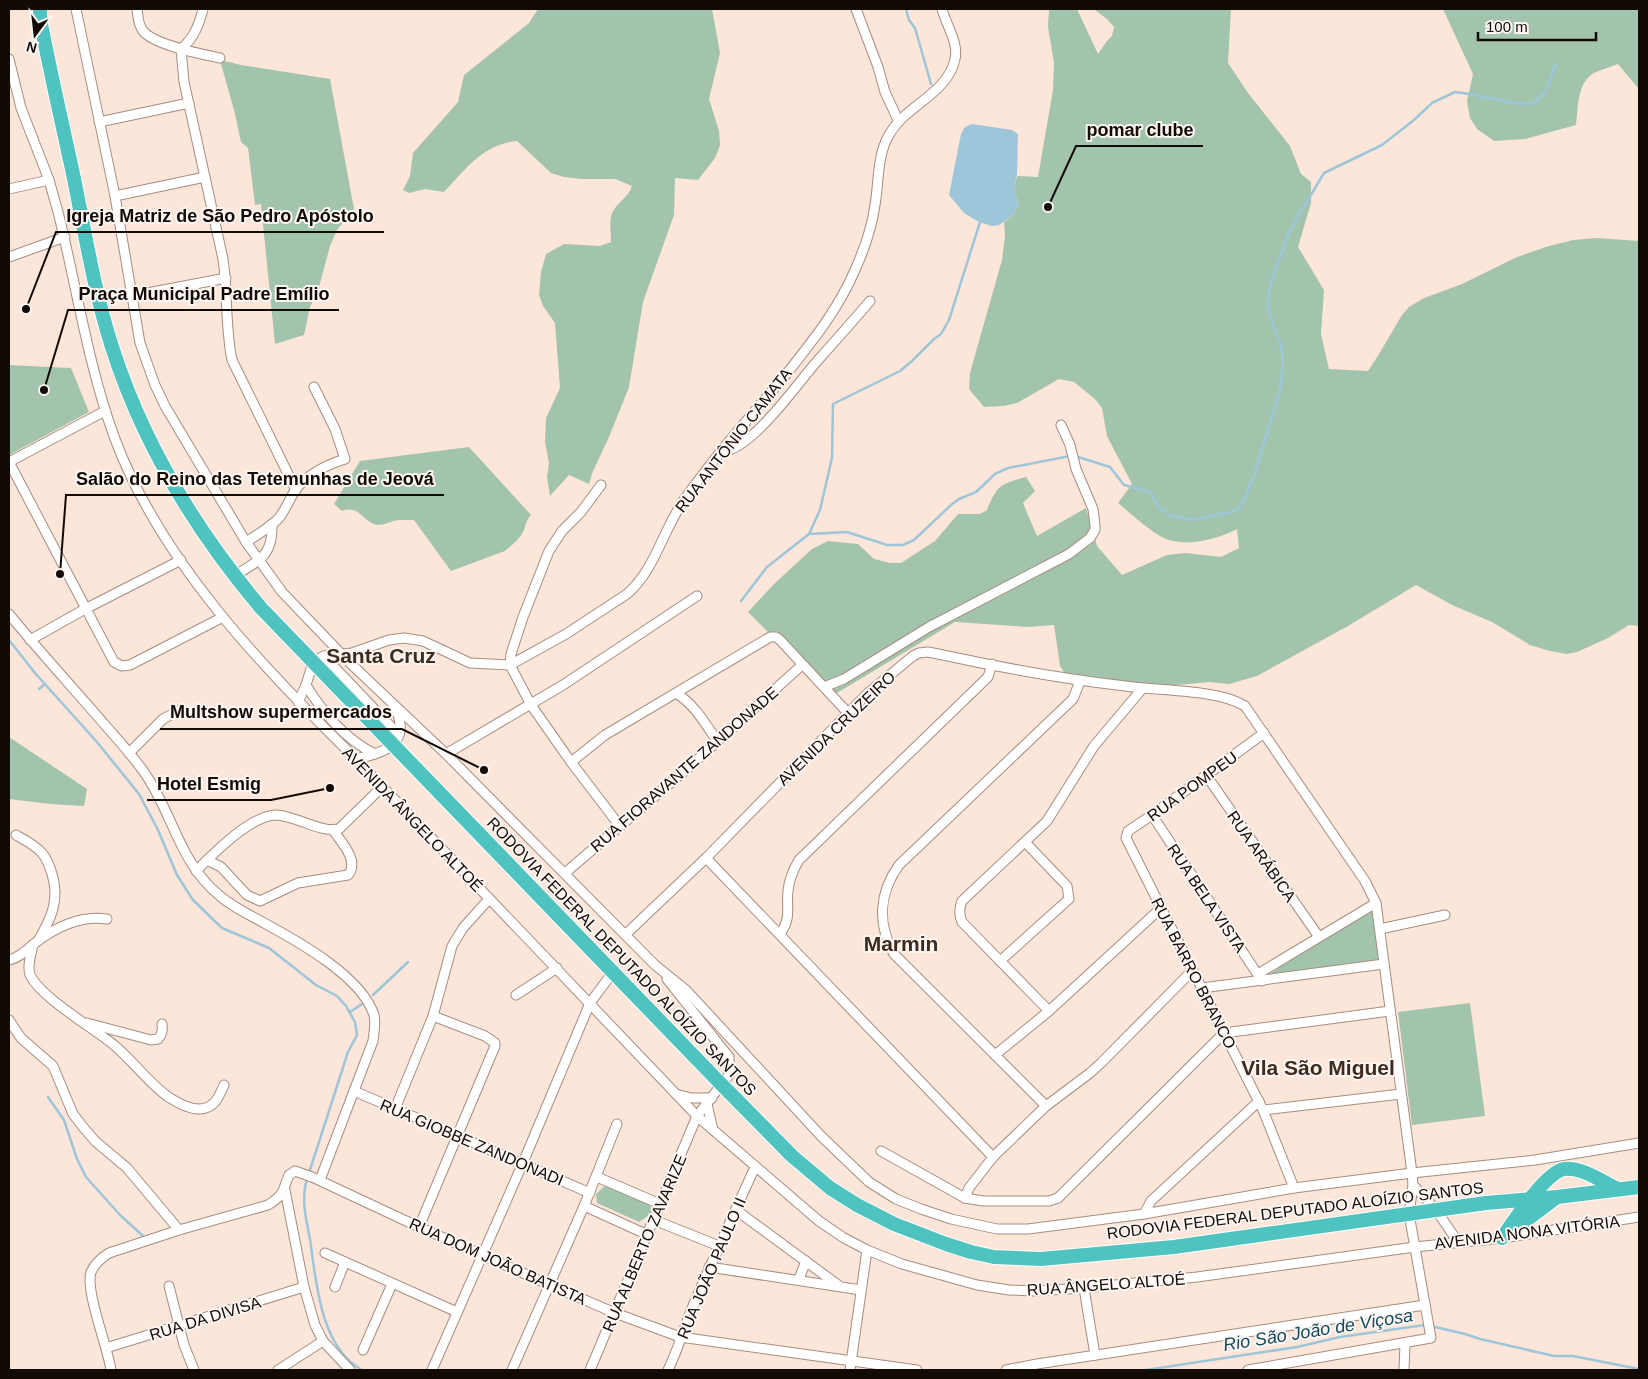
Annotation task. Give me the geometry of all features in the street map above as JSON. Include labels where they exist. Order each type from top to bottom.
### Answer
[{"type":"highway","name":"RODOVIA FEDERAL DEPUTADO ALOÍZIO SANTOS","points":[[38,12],[98,296],[113,348],[140,416],[166,471],[203,533],[234,576],[261,608],[319,659],[612,972],[725,1083],[792,1156],[830,1188],[894,1224],[946,1244],[994,1257],[1041,1259],[1174,1247],[1486,1203],[1639,1187]]},
{"type":"highway","points":[[1502,1238],[1531,1199],[1557,1172],[1575,1170],[1619,1190]]},
{"type":"highway","points":[[1502,1238],[1557,1197]]},
{"type":"street","points":[[76,9],[115,196],[140,343],[155,385],[246,542],[282,592],[341,654],[446,754],[626,934],[656,966],[729,1057],[725,1083],[697,1116]]},
{"type":"street","points":[[136,9],[142,29],[146,34],[180,49],[220,58]]},
{"type":"street","points":[[180,49],[192,38],[204,9]]},
{"type":"street","points":[[856,9],[878,67],[885,92],[898,120]]},
{"type":"street","name":"RUA ANTÔNIO CAMATA","points":[[319,659],[362,650],[389,640],[413,638],[423,640],[470,662],[482,665],[510,665],[566,634],[627,594],[636,586],[648,568],[673,516],[722,451],[803,353],[846,291],[858,264],[875,208],[882,150],[888,135],[898,120],[939,86],[952,69],[955,61],[954,44],[942,9]]},
{"type":"street","points":[[180,49],[182,69],[226,278],[228,330],[232,360],[296,490]]},
{"type":"street","name":"AVENIDA ÂNGELO ALTOÉ","points":[[9,59],[21,108],[49,180],[65,237],[105,411],[121,454],[141,497],[181,560],[223,617],[298,702],[356,759],[697,1116]]},
{"type":"street","points":[[99,122],[189,103]]},
{"type":"street","points":[[115,196],[205,177]]},
{"type":"street","points":[[9,189],[49,180]]},
{"type":"street","points":[[9,257],[65,237]]},
{"type":"street","points":[[132,296],[226,278]]},
{"type":"street","points":[[722,451],[735,448],[742,443],[775,413],[870,301]]},
{"type":"street","points":[[246,542],[272,524],[287,507],[296,490],[310,475],[328,464],[345,459],[335,429],[314,387]]},
{"type":"street","points":[[105,411],[9,462],[114,662],[122,666],[130,665],[223,617]]},
{"type":"street","points":[[824,687],[844,678],[929,627],[1069,554],[1090,538],[1095,530],[1094,509],[1061,425]]},
{"type":"street","points":[[601,485],[581,512],[562,530],[549,551],[523,618],[511,654],[510,665],[531,705],[619,825]]},
{"type":"street","points":[[234,576],[267,554],[270,546],[272,524]]},
{"type":"street","points":[[30,640],[85,609],[181,560]]},
{"type":"street","points":[[446,754],[584,672],[698,596]]},
{"type":"street","points":[[9,614],[129,753],[154,787],[178,839],[196,871],[229,903],[288,936],[319,957],[343,974],[363,995],[374,1016],[375,1029],[372,1041],[354,1091],[316,1178]]},
{"type":"street","points":[[571,762],[604,736],[770,637],[776,637],[780,640],[848,713]]},
{"type":"street","name":"AVENIDA CRUZEIRO","points":[[626,934],[706,858],[868,693],[913,656],[920,653],[928,652],[1080,681],[1142,689],[1216,695],[1236,700],[1245,706],[1264,733]]},
{"type":"street","points":[[298,702],[319,659]]},
{"type":"street","points":[[780,934],[788,918],[787,893],[790,879],[799,860],[988,677],[992,664]]},
{"type":"street","name":"RUA FIORAVANTE ZANDONADE","points":[[565,873],[802,665]]},
{"type":"street","points":[[1046,1106],[894,954],[887,939],[883,923],[884,897],[889,880],[899,865],[1073,699],[1080,681]]},
{"type":"street","points":[[306,685],[314,698],[341,728],[363,748],[375,754]]},
{"type":"street","points":[[685,688],[685,699]]},
{"type":"street","points":[[1048,1011],[962,922],[960,908],[962,901],[1047,821],[1094,746],[1142,689]]},
{"type":"street","points":[[676,693],[685,699],[700,716],[717,741]]},
{"type":"street","points":[[356,759],[383,752],[396,740],[400,721],[395,707]]},
{"type":"street","points":[[129,753],[163,720],[182,709]]},
{"type":"street","points":[[1248,1370],[1430,1338],[1409,1214],[1413,1185],[1412,1173],[1376,903],[1366,881],[1264,733]]},
{"type":"street","name":"RUA POMPEU","points":[[1127,841],[1126,834],[1128,831],[1152,816],[1264,733]]},
{"type":"street","name":"RUA ARÁBICA","points":[[1206,775],[1319,937]]},
{"type":"street","points":[[196,871],[238,834],[266,817],[282,816],[333,830],[339,829],[382,786]]},
{"type":"street","name":"RUA BELA VISTA","points":[[1152,816],[1260,977]]},
{"type":"street","points":[[207,860],[221,867],[252,898],[264,900],[298,884],[348,875],[352,871],[352,862],[333,830]]},
{"type":"street","points":[[16,835],[42,853],[50,868],[56,888],[52,916],[35,943],[29,964],[31,976],[45,992],[114,1045],[167,1096],[186,1106],[199,1109],[208,1108],[217,1100],[224,1085]]},
{"type":"street","name":"RUA BARRO BRANCO","points":[[1127,841],[1259,1101],[1294,1188]]},
{"type":"street","points":[[1000,961],[1069,899],[1067,886],[1025,842]]},
{"type":"street","points":[[706,858],[993,1157]]},
{"type":"street","points":[[395,1109],[433,1016],[452,946],[463,928],[489,899]]},
{"type":"street","points":[[1260,977],[1319,937],[1376,903]]},
{"type":"street","points":[[995,1055],[1048,1011],[1161,908]]},
{"type":"street","points":[[1380,929],[1445,915]]},
{"type":"street","points":[[9,960],[19,956],[55,929],[78,920],[96,917],[107,919]]},
{"type":"street","points":[[1202,988],[1260,977],[1384,964]]},
{"type":"street","points":[[656,966],[686,990],[821,1136],[869,1182],[896,1199],[921,1209],[951,1219],[997,1229],[1028,1229],[1144,1214],[1294,1188],[1535,1160],[1639,1143]]},
{"type":"street","points":[[516,995],[557,968]]},
{"type":"street","points":[[965,1198],[969,1188],[993,1157],[1046,1106],[1090,1073],[1193,970]]},
{"type":"street","points":[[432,1370],[590,1004],[612,972]]},
{"type":"street","points":[[880,1151],[965,1198],[983,1201],[1050,1201],[1058,1198],[1224,1033],[1390,1011]]},
{"type":"street","points":[[420,1227],[492,1058],[495,1046],[492,1040],[433,1016]]},
{"type":"street","points":[[9,1020],[21,1038],[53,1066],[73,1114],[83,1127],[95,1141],[127,1168],[179,1230]]},
{"type":"street","points":[[80,1020],[151,1040],[160,1037],[163,1031],[162,1024]]},
{"type":"street","name":"RUA GIOBBE ZANDONADI","points":[[354,1091],[590,1193]]},
{"type":"street","points":[[676,1094],[710,1101]]},
{"type":"street","points":[[1263,1110],[1401,1094]]},
{"type":"street","points":[[710,1101],[714,1130]]},
{"type":"street","points":[[1144,1214],[1151,1201],[1259,1101]]},
{"type":"street","name":"RUA ÂNGELO ALTOÉ","points":[[697,1116],[819,1221],[844,1238],[867,1250],[902,1264],[977,1285],[1009,1290],[1034,1291],[1084,1288],[1197,1277],[1416,1247]]},
{"type":"street","name":"RUA ALBERTO ZAVARIZE","points":[[590,1370],[697,1116]]},
{"type":"street","points":[[512,1370],[590,1193],[617,1124]]},
{"type":"street","name":"RUA JOÃO PAULO II","points":[[668,1370],[709,1267],[754,1167]]},
{"type":"street","name":"RUA DOM JOÃO BATISTA","points":[[285,1190],[289,1175],[292,1172],[299,1171],[550,1285],[680,1337],[851,1366],[917,1370]]},
{"type":"street","points":[[596,1177],[660,1204]]},
{"type":"street","points":[[1413,1185],[1436,1210],[1458,1242]]},
{"type":"street","points":[[111,1370],[90,1284],[91,1274],[101,1258],[109,1253],[179,1230],[259,1208],[274,1201],[285,1190]]},
{"type":"street","points":[[285,1190],[304,1287],[315,1326],[323,1341],[347,1369]]},
{"type":"street","points":[[584,1206],[648,1235]]},
{"type":"street","points":[[736,1210],[839,1286]]},
{"type":"street","name":"AVENIDA NONA VITÓRIA","points":[[1416,1247],[1502,1238],[1639,1217]]},
{"type":"street","points":[[654,1220],[719,1246]]},
{"type":"street","points":[[851,1366],[867,1250]]},
{"type":"street","points":[[325,1253],[457,1312]]},
{"type":"street","points":[[799,1280],[806,1261]]},
{"type":"street","points":[[335,1287],[345,1262]]},
{"type":"street","points":[[709,1267],[861,1290]]},
{"type":"street","points":[[363,1350],[392,1284]]},
{"type":"street","points":[[169,1286],[179,1326],[194,1370]]},
{"type":"street","name":"RUA DA DIVISA","points":[[106,1348],[304,1287]]},
{"type":"street","points":[[1084,1288],[1095,1355]]},
{"type":"street","points":[[1006,1370],[1095,1355],[1425,1307]]},
{"type":"street","points":[[278,1370],[323,1341]]},
{"type":"street","points":[[1404,1370],[1405,1343]]},
{"type":"street","points":[[672,1370],[674,1357]]},
{"type":"green space","points":[[538,9],[712,9],[720,53],[709,99],[719,131],[720,145],[715,158],[698,180],[675,178],[674,215],[643,302],[629,387],[589,484],[569,475],[550,496],[547,477],[549,463],[545,442],[546,418],[560,388],[555,323],[543,306],[539,295],[541,272],[546,254],[564,244],[600,246],[611,242],[610,223],[612,213],[632,186],[615,179],[582,179],[551,173],[517,141],[505,143],[485,152],[444,192],[425,189],[409,193],[403,190],[410,176],[413,153],[458,102],[464,75],[529,23]]},
{"type":"green space","points":[[1049,9],[1077,9],[1098,54],[1112,36],[1114,27],[1094,9],[1231,9],[1228,63],[1248,93],[1290,146],[1301,174],[1311,182],[1311,203],[1298,247],[1324,290],[1321,334],[1329,369],[1368,371],[1402,315],[1409,307],[1424,298],[1462,284],[1517,257],[1573,240],[1597,238],[1639,241],[1639,626],[1629,625],[1608,638],[1577,652],[1567,654],[1550,651],[1530,645],[1492,622],[1452,605],[1416,585],[1348,626],[1257,676],[1229,684],[1210,682],[1156,687],[1067,677],[1060,666],[1054,625],[1028,627],[955,622],[832,696],[748,612],[774,584],[812,549],[828,541],[858,544],[874,559],[890,563],[901,563],[935,541],[958,514],[980,514],[987,510],[1000,487],[1026,477],[1035,491],[1023,503],[1037,536],[1086,508],[1097,546],[1122,575],[1167,555],[1185,553],[1221,557],[1239,548],[1237,529],[1207,540],[1196,542],[1175,541],[1155,533],[1118,503],[1132,484],[1107,436],[1102,408],[1095,399],[1074,382],[1059,379],[1017,403],[1004,406],[984,407],[969,389],[970,373],[1002,260],[1005,236],[1004,222],[1014,215],[1019,205],[1014,189],[1017,176],[1038,177],[1053,90],[1054,63],[1048,27]]},
{"type":"green space","points":[[1443,9],[1639,9],[1639,89],[1618,64],[1601,70],[1585,81],[1578,103],[1576,125],[1525,139],[1494,141],[1477,129],[1470,118],[1467,101],[1473,74]]},
{"type":"green space","points":[[220,60],[330,79],[354,209],[337,230],[330,246],[319,287],[310,307],[304,335],[275,344],[261,204],[255,205],[248,148],[241,142]]},
{"type":"green space","points":[[9,365],[71,368],[89,412],[9,455]]},
{"type":"green space","points":[[469,447],[531,515],[521,536],[505,551],[451,571],[414,520],[398,520],[377,525],[356,511],[342,511],[334,504],[360,461]]},
{"type":"green space","points":[[9,737],[87,789],[84,806],[9,799]]},
{"type":"green space","points":[[1376,904],[1384,963],[1262,979]]},
{"type":"green space","points":[[1470,1003],[1485,1116],[1412,1125],[1398,1012]]},
{"type":"green space","points":[[606,1185],[649,1203],[652,1209],[651,1214],[639,1222],[597,1203],[596,1194]]},
{"type":"water","points":[[972,124],[1012,130],[1018,134],[1017,174],[1014,189],[1019,205],[1014,215],[999,225],[992,226],[979,222],[964,213],[949,195],[961,134],[965,127]]},
{"type":"waterway","points":[[906,9],[909,20],[915,28],[931,84]]},
{"type":"waterway","points":[[1075,456],[1110,467],[1124,485],[1148,491],[1152,494],[1157,506],[1170,515],[1192,520],[1238,509],[1244,501],[1256,469],[1280,391],[1283,363],[1281,344],[1268,308],[1272,279],[1290,230],[1324,173],[1382,145],[1432,103],[1455,92],[1518,104],[1534,103],[1546,91],[1556,63]]},
{"type":"waterway","points":[[741,601],[767,567],[809,534],[820,510],[832,458],[833,404],[900,371],[941,334],[949,320],[981,219]]},
{"type":"waterway","points":[[809,534],[847,532],[887,545],[903,545],[914,540],[951,505],[959,499],[976,492],[995,474],[1008,468],[1070,456]]},
{"type":"waterway","name":"Rio São João de Viçosa","points":[[9,640],[139,794],[158,830],[177,875],[193,900],[222,928],[269,948],[316,985],[337,996],[346,1006],[355,1022],[357,1035],[348,1052],[309,1173]]},
{"type":"waterway","name":"Rio São João de Viçosa","points":[[39,689],[45,684]]},
{"type":"waterway","points":[[373,995],[408,962]]},
{"type":"waterway","points":[[350,1012],[362,1004]]},
{"type":"waterway","points":[[48,1097],[64,1120],[77,1159],[86,1177],[120,1215],[143,1236]]},
{"type":"waterway","name":"Rio São João de Viçosa","points":[[307,1179],[304,1194],[305,1209],[322,1312],[337,1346],[348,1359],[362,1370]]},
{"type":"waterway","name":"Rio São João de Viçosa","points":[[1146,1370],[1297,1347],[1340,1337],[1425,1325]]},
{"type":"waterway","name":"Rio São João de Viçosa","points":[[1431,1326],[1554,1356],[1573,1356],[1639,1369]]},
{"type":"place","name":"pomar clube","points":[[1048,207]]},
{"type":"place","name":"Igreja Matriz de São Pedro Apóstolo","points":[[26,309]]},
{"type":"place","name":"Praça Municipal Padre Emílio","points":[[44,390]]},
{"type":"place","name":"Salão do Reino das Tetemunhas de Jeová","points":[[60,574]]},
{"type":"place","name":"Multshow supermercados","points":[[484,770]]},
{"type":"place","name":"Hotel Esmig","points":[[330,788]]},
{"type":"district","name":"Santa Cruz","points":[[381,656]]},
{"type":"district","name":"Marmin","points":[[901,944]]},
{"type":"district","name":"Vila São Miguel","points":[[1318,1068]]}]
